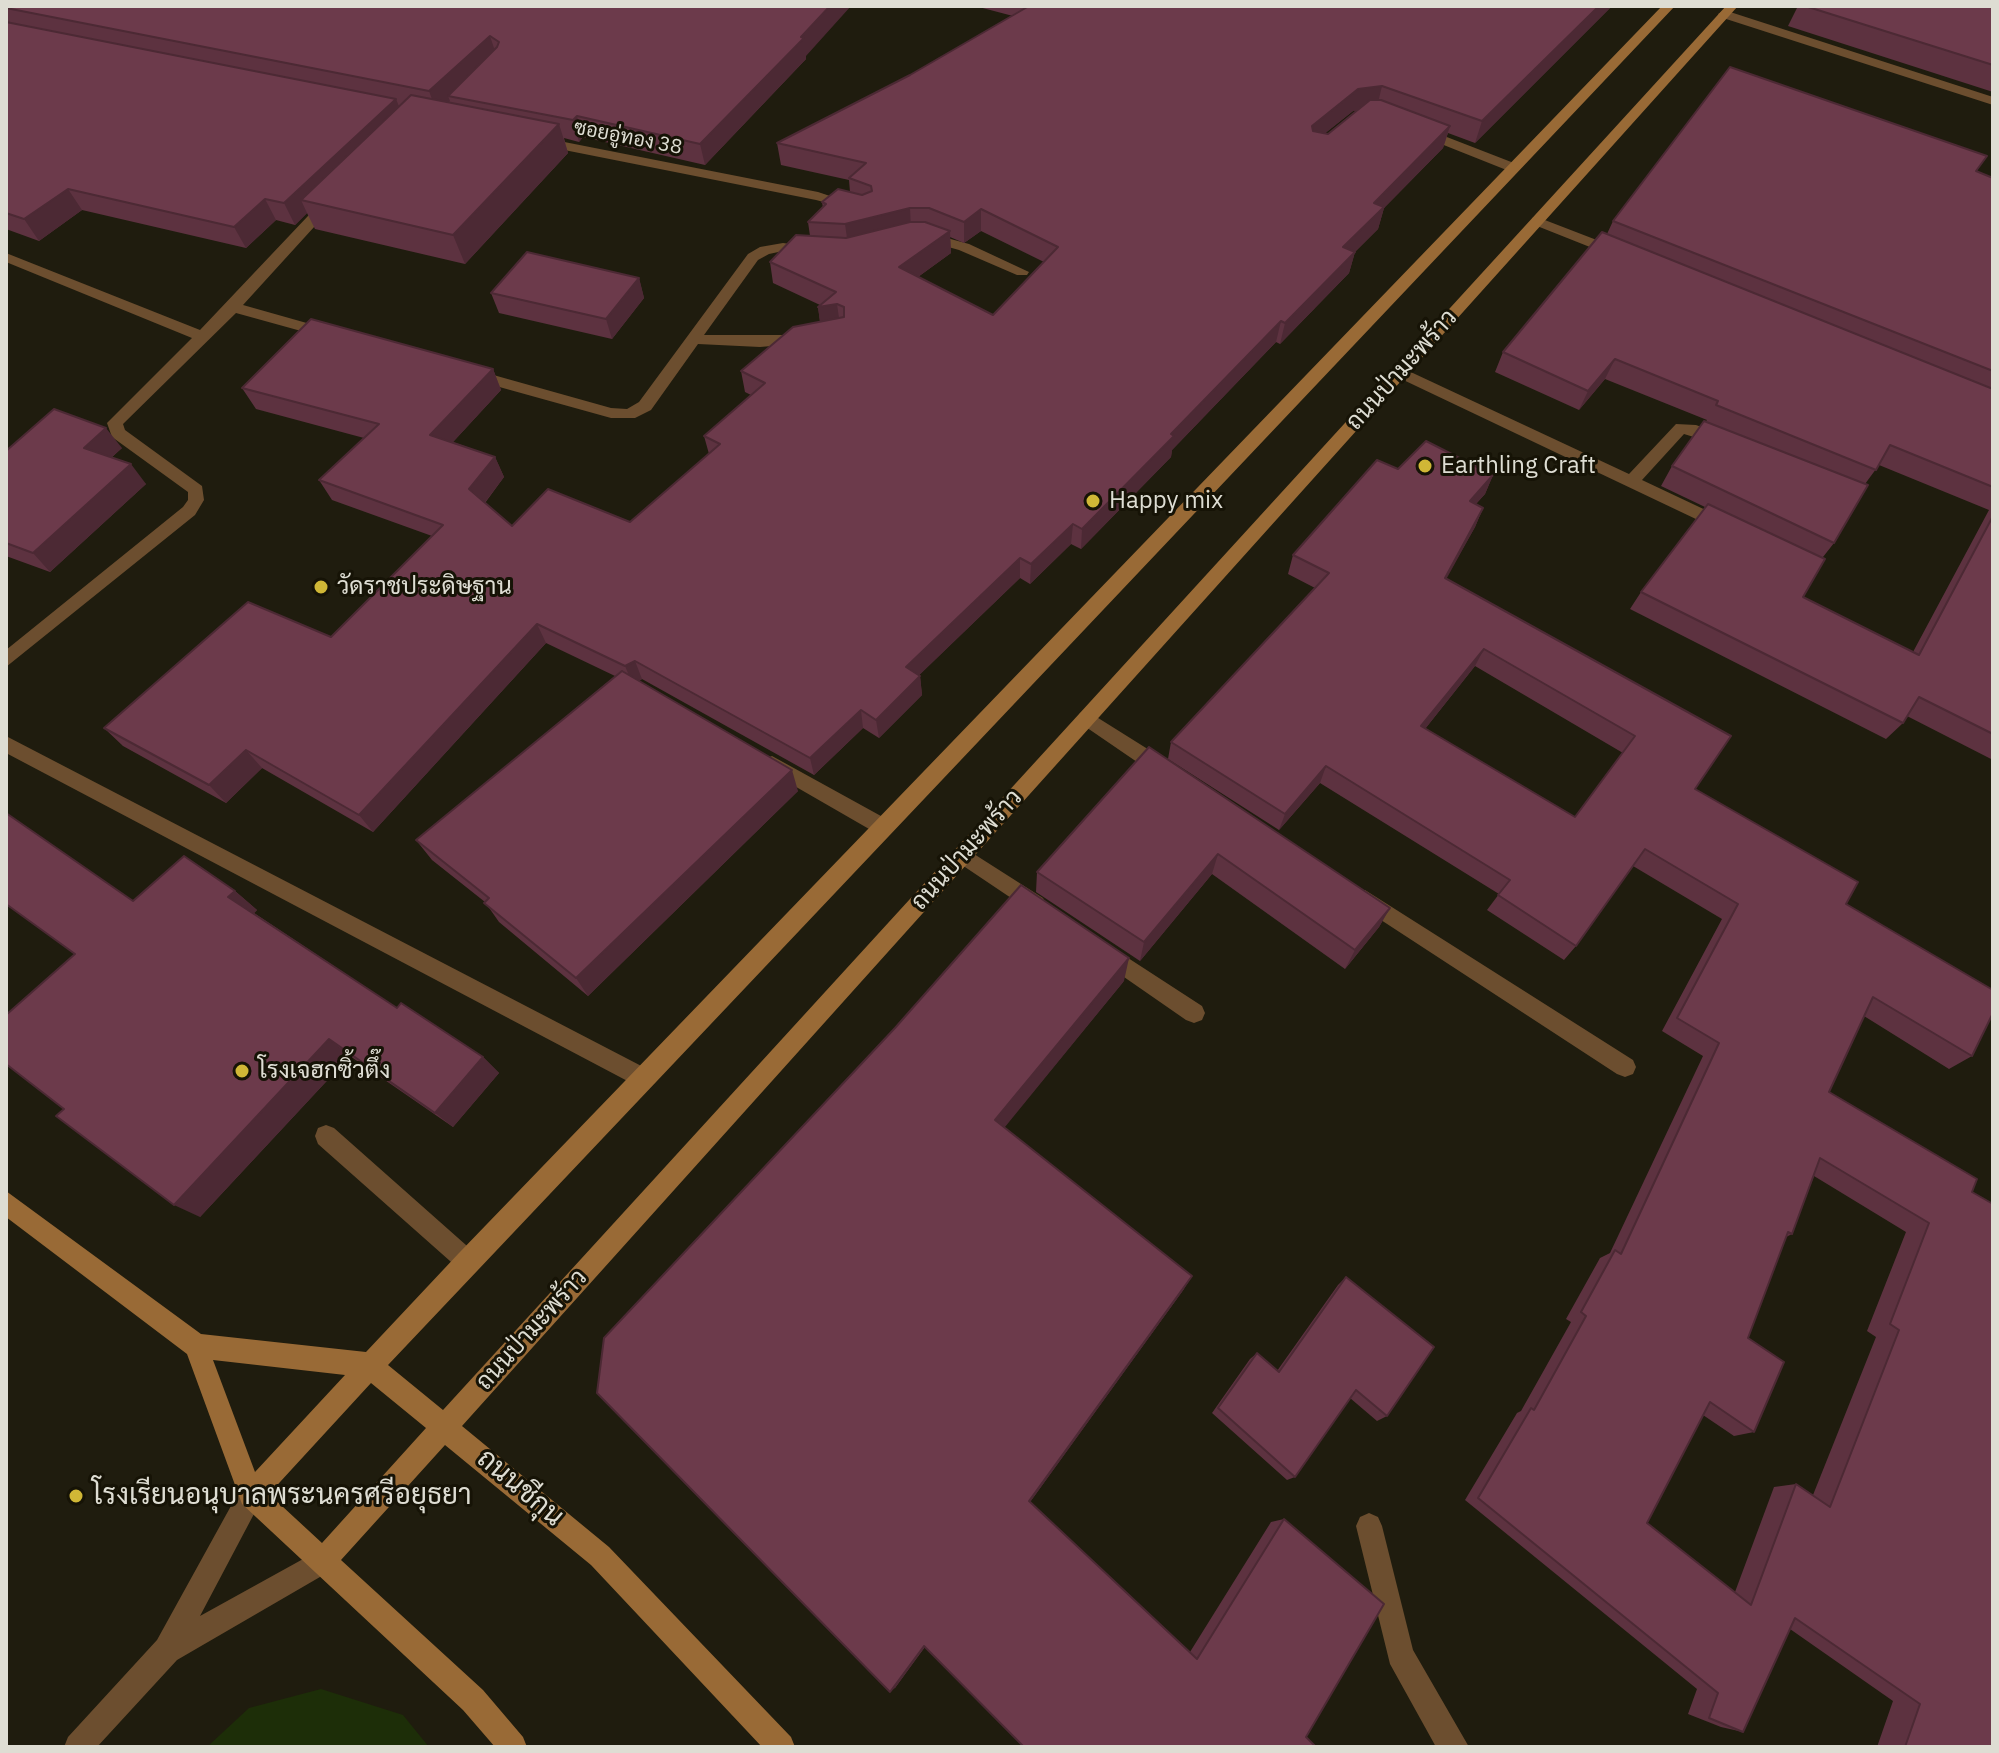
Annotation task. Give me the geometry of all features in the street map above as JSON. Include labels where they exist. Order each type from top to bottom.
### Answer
[{"type":"street","name":"ถนนป่ามะพร้าว","points":[[78,1747],[167,1650],[251,1495],[369,1365],[1669,6]]},
{"type":"street","name":"ถนนป่ามะพร้าว","points":[[167,1650],[323,1561],[1728,10]]},
{"type":"street","points":[[1728,10],[1993,101]]},
{"type":"street","points":[[1405,125],[1514,168]]},
{"type":"street","name":"ซอยอู่ทอง 38","points":[[517,136],[818,196],[865,210]]},
{"type":"street","points":[[6,660],[189,511],[196,500],[196,490],[118,433],[115,423],[233,307],[345,187]]},
{"type":"street","points":[[1537,221],[1625,256]]},
{"type":"street","points":[[911,236],[941,239],[1022,272]]},
{"type":"street","points":[[460,371],[611,413],[629,414],[645,406],[753,257],[765,250],[783,247],[827,253]]},
{"type":"street","points":[[6,257],[203,337]]},
{"type":"street","points":[[233,307],[339,337]]},
{"type":"street","points":[[694,339],[771,342],[824,336]]},
{"type":"street","points":[[1400,372],[1742,534]]},
{"type":"street","points":[[1632,481],[1682,428],[1696,430],[1737,446]]},
{"type":"street","points":[[1087,718],[1186,784]]},
{"type":"street","points":[[6,744],[643,1078]]},
{"type":"street","points":[[749,750],[883,827]]},
{"type":"street","points":[[963,855],[1053,916]]},
{"type":"street","points":[[1344,886],[1625,1067]]},
{"type":"street","points":[[1092,943],[1194,1013]]},
{"type":"street","points":[[326,1136],[467,1261]]},
{"type":"street","points":[[6,1203],[196,1346],[369,1365]]},
{"type":"street","points":[[196,1346],[251,1495],[473,1700],[513,1747]]},
{"type":"street","name":"ถนนชีกุน","points":[[369,1365],[600,1556],[781,1747]]},
{"type":"street","points":[[1369,1526],[1400,1654],[1446,1737],[1455,1747]]},
{"type":"green space","points":[[321,1689],[403,1715],[429,1747],[207,1747],[249,1708]]},
{"type":"building","points":[[6,6],[830,6],[801,37],[804,38],[700,144],[577,116],[573,120],[448,96],[497,47],[499,42],[490,36],[429,91]]},
{"type":"building","points":[[1029,6],[1599,6],[1482,121],[1382,86],[1358,89],[1312,126],[1313,131],[1328,134],[1370,100],[1381,100],[1450,126],[1374,203],[1384,207],[1343,247],[1355,252],[1285,323],[1281,321],[1082,529],[1073,524],[1031,564],[1020,558],[906,667],[920,676],[876,720],[861,710],[810,758],[635,661],[625,666],[537,624],[359,815],[246,750],[209,785],[104,728],[248,602],[331,637],[443,525],[319,480],[379,424],[242,388],[311,319],[493,369],[430,435],[495,457],[469,489],[512,526],[548,489],[630,522],[720,444],[704,436],[765,383],[741,371],[793,327],[844,317],[844,307],[837,304],[818,307],[836,292],[770,262],[796,235],[846,238],[910,222],[925,222],[950,231],[899,267],[993,315],[1058,247],[981,209],[964,222],[929,208],[910,208],[845,224],[808,222],[826,204],[822,202],[838,189],[862,195],[872,191],[871,186],[849,178],[866,163],[777,143],[910,75]]},
{"type":"building","points":[[1805,6],[1993,6],[1993,65]]},
{"type":"building","points":[[6,22],[396,99],[284,203],[265,199],[234,227],[68,189],[24,219],[6,213]]},
{"type":"building","points":[[1730,67],[1987,156],[1976,171],[1993,178],[1993,371],[1613,221]]},
{"type":"building","points":[[411,95],[559,124],[453,235],[301,200]]},
{"type":"building","points":[[1602,232],[1993,389],[1993,487],[1890,445],[1876,470],[1716,405],[1718,401],[1615,359],[1588,391],[1503,352]]},
{"type":"building","points":[[527,252],[639,278],[606,319],[491,293]]},
{"type":"building","points":[[54,409],[106,428],[84,448],[131,464],[33,553],[6,543],[6,451]]},
{"type":"building","points":[[1704,421],[1868,485],[1834,543],[1672,466]]},
{"type":"building","points":[[1426,441],[1493,475],[1470,501],[1483,508],[1445,578],[1731,736],[1695,789],[1858,882],[1846,904],[1993,990],[1993,1013],[1972,1056],[1873,997],[1829,1092],[1977,1179],[1972,1192],[1993,1204],[1993,1747],[1905,1747],[1920,1704],[1795,1618],[1743,1732],[1709,1718],[1718,1693],[1478,1498],[1531,1408],[1534,1410],[1586,1316],[1581,1312],[1615,1250],[1621,1254],[1719,1043],[1677,1018],[1738,904],[1645,849],[1576,946],[1498,895],[1510,880],[1326,766],[1285,814],[1171,742],[1329,573],[1293,555],[1377,460],[1398,469]],"holes":[[[1484,649],[1635,736],[1575,817],[1421,726]],[[1820,1158],[1929,1223],[1890,1324],[1899,1330],[1830,1507],[1796,1484],[1751,1605],[1647,1523],[1710,1402],[1754,1432],[1784,1362],[1748,1338]]]},
{"type":"building","points":[[1708,504],[1825,559],[1803,597],[1919,655],[1993,516],[1993,734],[1919,697],[1903,723],[1641,592]]},
{"type":"building","points":[[622,671],[792,770],[576,978],[484,903],[489,898],[416,840]]},
{"type":"building","points":[[1149,747],[1390,908],[1355,950],[1218,854],[1144,942],[1037,872]]},
{"type":"building","points":[[6,813],[133,901],[184,856],[235,891],[228,897],[397,1008],[401,1003],[483,1057],[435,1113],[329,1039],[174,1205],[56,1116],[64,1109],[6,1064],[6,1015],[75,954],[6,904]]},
{"type":"building","points":[[1021,885],[1129,958],[995,1120],[1192,1276],[1029,1501],[1197,1659],[1284,1519],[1384,1604],[1306,1737],[1316,1747],[1024,1747],[924,1646],[890,1692],[597,1393],[604,1338],[895,1028]]},
{"type":"building","points":[[1346,1277],[1434,1347],[1387,1416],[1356,1390],[1295,1477],[1218,1408],[1257,1353],[1279,1372]]},
{"type":"place","name":"Earthling Craft","points":[[1425,466]]},
{"type":"place","name":"Happy mix","points":[[1093,501]]},
{"type":"place","name":"วัดราชประดิษฐาน","points":[[321,587]]},
{"type":"place","name":"โรงเจฮกซิ้วตึ๊ง","points":[[242,1071]]},
{"type":"place","name":"โรงเรียนอนุบาลพระนครศรีอยุธยา","points":[[76,1496]]}]
